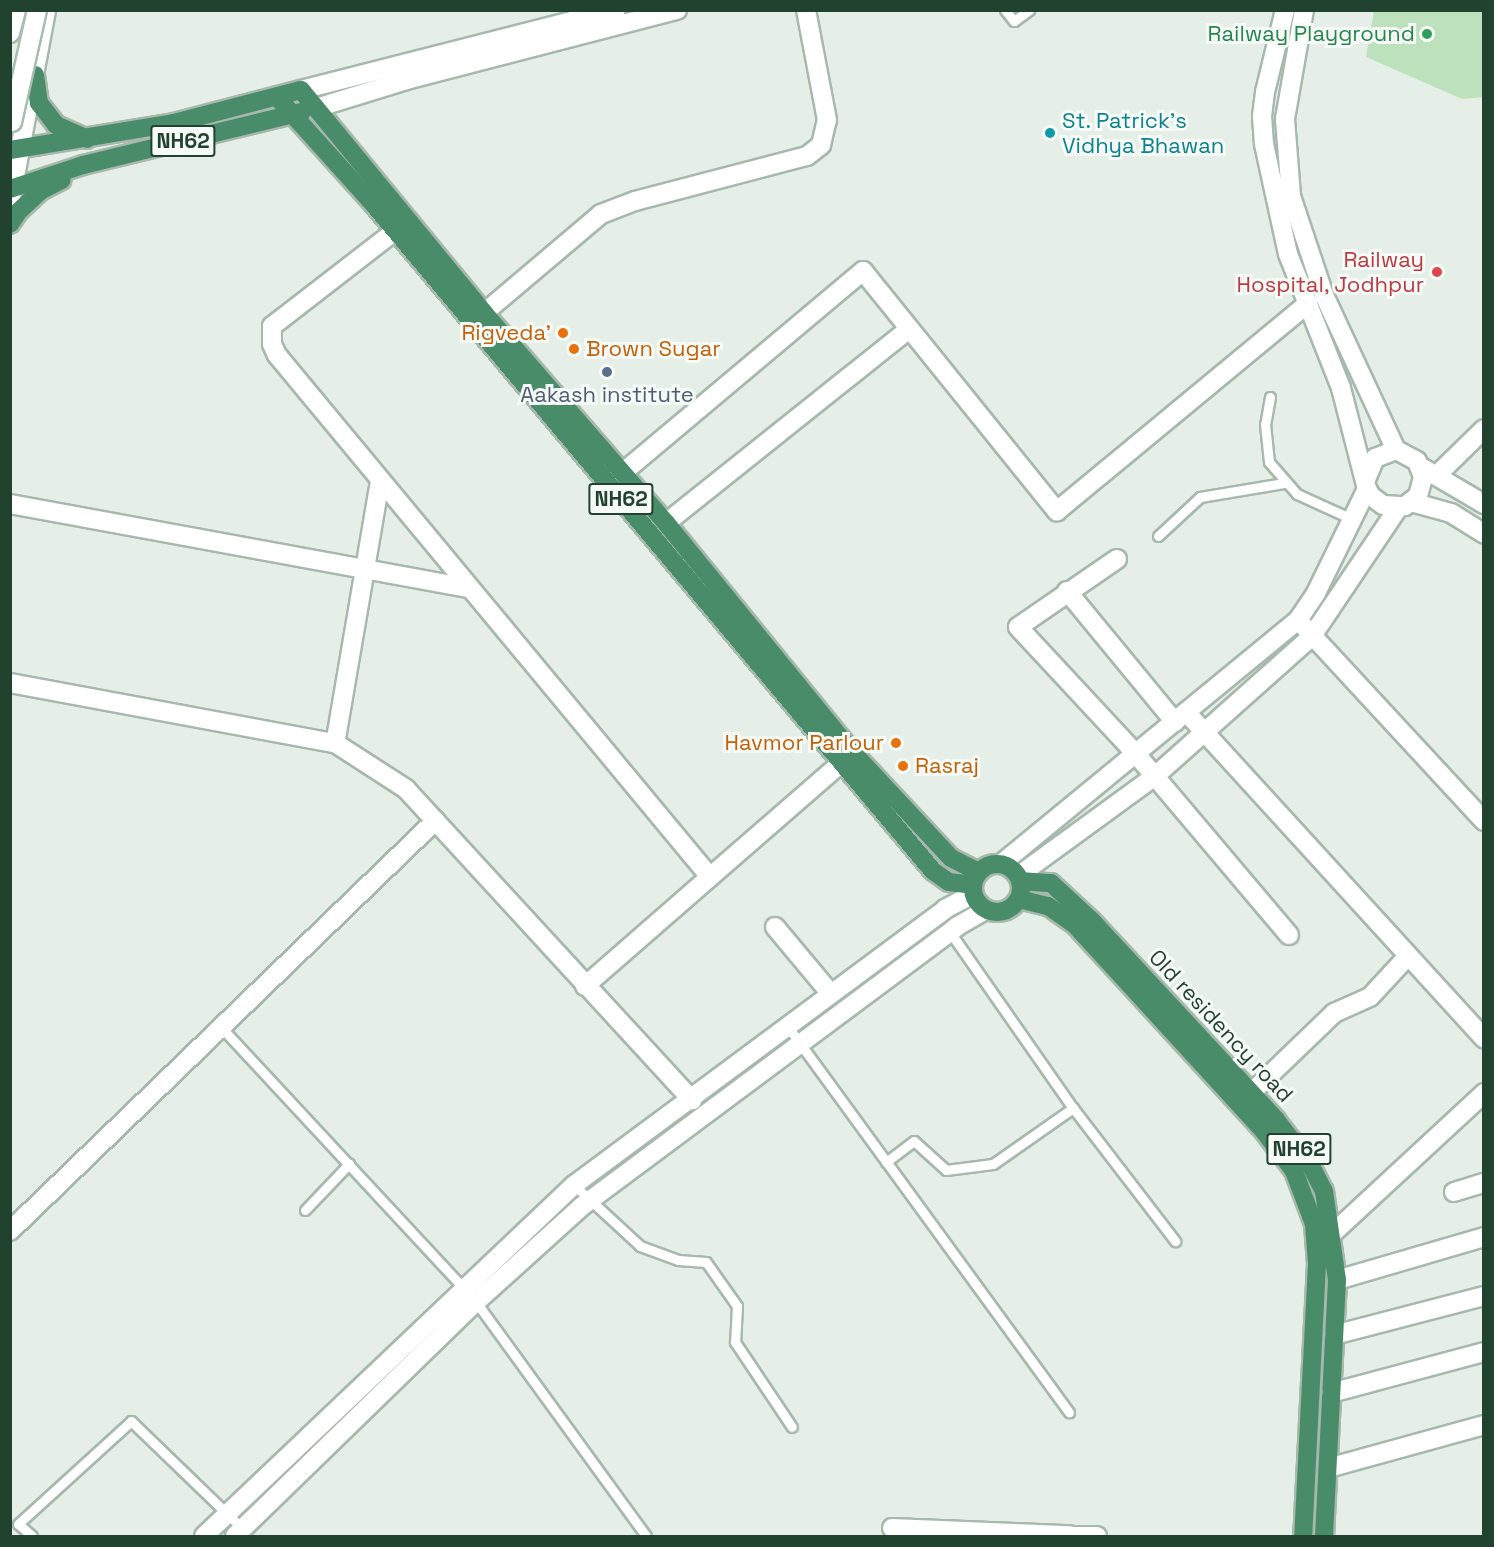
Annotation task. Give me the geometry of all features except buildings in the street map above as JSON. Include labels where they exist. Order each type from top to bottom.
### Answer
[{"type":"highway","points":[[35,75],[39,103],[56,125],[88,140]]},
{"type":"highway","name":"NH62","points":[[15,150],[88,140],[301,90],[484,313],[840,764],[942,878],[975,884]]},
{"type":"highway","name":"NH62","points":[[277,97],[615,479],[666,523],[854,753],[975,884],[986,910],[1005,911],[1019,885],[1001,864]]},
{"type":"highway","name":"NH62","points":[[12,193],[50,175],[89,163],[295,115],[315,108]]},
{"type":"highway","points":[[10,224],[18,212],[42,190],[89,163]]},
{"type":"highway","points":[[975,884],[985,866],[1001,864]]},
{"type":"highway","name":"Old residency road","points":[[1019,885],[1042,880],[1062,891],[1251,1093],[1310,1164],[1324,1191],[1333,1233],[1337,1280],[1324,1536]]},
{"type":"highway","name":"Old residency road","points":[[1019,885],[1075,925],[1263,1130],[1294,1171],[1314,1224],[1317,1264],[1303,1536]]},
{"type":"street","points":[[10,33],[16,10]]},
{"type":"street","points":[[10,126],[37,10]]},
{"type":"street","points":[[12,193],[15,150],[35,75],[46,10]]},
{"type":"street","points":[[301,90],[616,10]]},
{"type":"street","points":[[315,108],[410,79],[677,10]]},
{"type":"street","points":[[484,313],[601,214],[635,201],[807,156],[821,145],[828,120],[806,10]]},
{"type":"street","points":[[1286,10],[1265,92],[1264,144],[1288,254],[1341,388],[1367,484],[1383,505],[1405,505],[1451,513],[1484,534]]},
{"type":"street","points":[[1304,10],[1285,119],[1291,196],[1324,295],[1396,450]]},
{"type":"street","points":[[10,69],[35,75]]},
{"type":"street","points":[[395,231],[272,326],[270,333],[277,355],[710,877]]},
{"type":"street","points":[[615,479],[863,271],[1057,511],[1308,303]]},
{"type":"street","points":[[666,523],[909,329]]},
{"type":"street","points":[[1019,885],[1154,777],[1312,636],[1405,505],[1422,487],[1428,472],[1484,429]]},
{"type":"street","points":[[1001,864],[1298,620],[1352,519],[1375,458],[1396,450],[1411,455],[1428,472],[1484,504]]},
{"type":"street","points":[[335,743],[380,481]]},
{"type":"street","points":[[10,504],[469,588]]},
{"type":"street","points":[[1117,559],[1067,591],[1018,627],[1136,754],[1289,934]]},
{"type":"street","points":[[1067,591],[1181,717],[1205,732],[1484,1038]]},
{"type":"street","points":[[1298,620],[1484,821]]},
{"type":"street","points":[[10,683],[335,743],[406,789],[692,1100]]},
{"type":"street","points":[[585,986],[840,764]]},
{"type":"street","points":[[10,1231],[219,1026],[435,820]]},
{"type":"street","points":[[239,1533],[574,1185],[692,1100],[975,884]]},
{"type":"street","points":[[204,1536],[470,1295],[590,1200],[950,932],[986,910]]},
{"type":"street","points":[[775,927],[831,994]]},
{"type":"street","points":[[1251,1093],[1334,1013],[1370,997],[1408,956]]},
{"type":"street","points":[[1333,1233],[1484,1093]]},
{"type":"street","points":[[1454,1192],[1484,1183]]},
{"type":"street","points":[[1337,1280],[1484,1238]]},
{"type":"street","points":[[1334,1335],[1484,1296]]},
{"type":"street","points":[[1331,1393],[1484,1352]]},
{"type":"street","points":[[1328,1468],[1484,1425]]},
{"type":"street","points":[[892,1528],[1097,1536]]},
{"type":"lane","points":[[1005,10],[1014,21],[1029,10]]},
{"type":"lane","points":[[1270,397],[1265,424],[1269,462],[1284,483],[1298,495],[1352,519]]},
{"type":"lane","points":[[1158,536],[1200,497],[1284,483]]},
{"type":"lane","points":[[950,932],[1073,1108],[1175,1241]]},
{"type":"lane","points":[[219,1026],[470,1295],[646,1536]]},
{"type":"lane","points":[[788,1026],[1069,1412]]},
{"type":"lane","points":[[886,1162],[914,1141],[946,1170],[993,1164],[1073,1108]]},
{"type":"lane","points":[[304,1210],[349,1164]]},
{"type":"lane","points":[[574,1185],[640,1246],[678,1260],[706,1262],[737,1306],[735,1342],[792,1427]]},
{"type":"lane","points":[[32,1536],[14,1527],[131,1421],[229,1514],[239,1533]]},
{"type":"green space","name":"Railway Playground","points":[[1374,11],[1483,11],[1483,97],[1462,99],[1366,57]]},
{"type":"place","name":"Railway Playground","points":[[1427,34]]},
{"type":"place","name":"St. Patrick's Vidhya Bhawan","points":[[1050,133]]},
{"type":"place","name":"Railway Hospital, Jodhpur","points":[[1437,272]]},
{"type":"place","name":"Rigveda'","points":[[563,333]]},
{"type":"place","name":"Brown Sugar","points":[[574,349]]},
{"type":"place","name":"Aakash institute","points":[[607,372]]},
{"type":"place","name":"Havmor Parlour","points":[[896,743]]},
{"type":"place","name":"Rasraj","points":[[903,766]]}]
